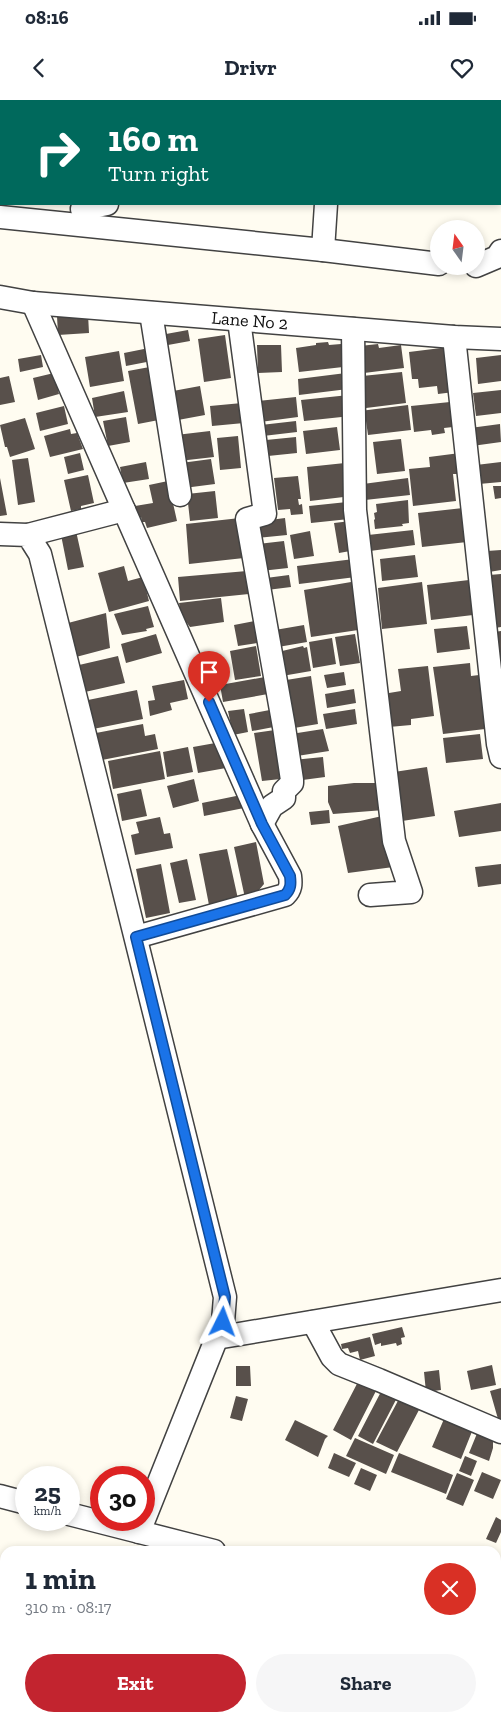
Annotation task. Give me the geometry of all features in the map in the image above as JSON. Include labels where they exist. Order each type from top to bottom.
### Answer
[{"type":"street","points":[[82,213],[104,205]]},
{"type":"street","points":[[323,250],[326,205]]},
{"type":"street","points":[[0,217],[82,213],[323,250],[430,263]]},
{"type":"street","points":[[485,262],[497,257],[501,251]]},
{"type":"street","name":"Lane No 2","points":[[0,297],[33,303],[151,313],[454,338],[501,339]]},
{"type":"street","points":[[33,303],[262,824],[290,876],[291,882],[290,890],[285,895],[136,937]]},
{"type":"street","points":[[151,313],[180,495]]},
{"type":"street","points":[[239,320],[265,514],[247,519],[292,780],[292,783],[284,791],[284,798],[272,806],[262,824]]},
{"type":"street","points":[[353,329],[355,510],[394,841],[412,892],[370,895]]},
{"type":"street","points":[[454,338],[498,744],[501,757]]},
{"type":"street","points":[[0,534],[28,535],[124,510]]},
{"type":"street","points":[[28,535],[40,554],[225,1297],[223,1322],[216,1338],[150,1540]]},
{"type":"street","points":[[216,1338],[501,1290]]},
{"type":"street","points":[[313,1322],[332,1358],[339,1364],[501,1432]]},
{"type":"street","points":[[0,1496],[15,1500]]},
{"type":"street","points":[[80,1518],[150,1540],[185,1546]]},
{"type":"building","points":[[88,314],[89,333],[58,335],[57,316]]},
{"type":"building","points":[[188,330],[190,341],[168,345],[166,334]]},
{"type":"building","points":[[225,335],[231,378],[204,382],[198,339]]},
{"type":"building","points":[[328,342],[329,345],[341,344],[343,367],[299,372],[296,348]]},
{"type":"building","points":[[378,344],[379,348],[401,345],[404,368],[364,373],[360,346]]},
{"type":"building","points":[[257,345],[281,345],[282,372],[258,373]]},
{"type":"building","points":[[154,347],[157,360],[126,366],[124,353]]},
{"type":"building","points":[[449,347],[454,392],[438,394],[437,386],[419,388],[418,379],[412,379],[409,352]]},
{"type":"building","points":[[119,351],[124,381],[90,387],[85,357]]},
{"type":"building","points":[[41,355],[43,367],[20,372],[18,359]]},
{"type":"building","points":[[501,355],[501,381],[478,384],[476,358]]},
{"type":"building","points":[[155,366],[164,419],[138,424],[128,371]]},
{"type":"building","points":[[402,372],[406,403],[366,408],[362,376]]},
{"type":"building","points":[[54,373],[59,394],[38,400],[33,378]]},
{"type":"building","points":[[346,373],[348,389],[299,395],[298,379]]},
{"type":"building","points":[[9,376],[15,402],[0,405],[0,378]]},
{"type":"building","points":[[200,386],[205,415],[178,420],[173,391]]},
{"type":"building","points":[[501,390],[501,413],[476,416],[473,393]]},
{"type":"building","points":[[124,391],[128,412],[95,417],[92,398]]},
{"type":"building","points":[[349,395],[351,416],[304,421],[301,400]]},
{"type":"building","points":[[296,397],[298,417],[260,422],[258,401]]},
{"type":"building","points":[[450,402],[453,427],[444,428],[445,433],[432,435],[431,430],[414,432],[411,406]]},
{"type":"building","points":[[242,403],[244,423],[212,426],[210,406]]},
{"type":"building","points":[[408,405],[411,430],[368,435],[366,421],[361,422],[360,411]]},
{"type":"building","points":[[64,406],[68,424],[40,431],[36,413]]},
{"type":"building","points":[[126,417],[130,442],[108,446],[103,421]]},
{"type":"building","points":[[25,418],[35,449],[10,457],[7,447],[5,447],[0,425]]},
{"type":"building","points":[[296,421],[297,432],[263,436],[261,425]]},
{"type":"building","points":[[500,424],[501,442],[472,446],[470,428]]},
{"type":"building","points":[[337,427],[340,450],[306,454],[303,431]]},
{"type":"building","points":[[70,429],[71,434],[77,433],[83,449],[50,457],[44,436]]},
{"type":"building","points":[[210,431],[214,457],[179,461],[176,435]]},
{"type":"building","points":[[238,436],[241,468],[220,470],[217,438]]},
{"type":"building","points":[[296,437],[297,453],[268,456],[266,440]]},
{"type":"building","points":[[401,439],[405,471],[377,474],[373,442]]},
{"type":"building","points":[[80,453],[84,470],[68,474],[64,457]]},
{"type":"building","points":[[460,453],[462,474],[453,474],[456,501],[413,506],[409,469],[430,467],[429,457]]},
{"type":"building","points":[[28,458],[35,502],[18,505],[12,460]]},
{"type":"building","points":[[211,459],[215,484],[184,488],[181,463]]},
{"type":"building","points":[[146,462],[149,479],[123,483],[120,467]]},
{"type":"building","points":[[501,462],[501,482],[479,484],[476,465]]},
{"type":"building","points":[[345,463],[352,496],[310,501],[307,467]]},
{"type":"building","points":[[88,475],[94,503],[71,511],[64,480]]},
{"type":"building","points":[[298,476],[301,499],[298,499],[299,505],[302,504],[303,514],[291,515],[290,509],[278,510],[274,478]]},
{"type":"building","points":[[0,478],[7,515],[0,516]]},
{"type":"building","points":[[408,478],[410,495],[365,500],[363,484]]},
{"type":"building","points":[[168,481],[177,521],[147,528],[145,522],[142,522],[141,517],[138,518],[135,506],[153,503],[149,485]]},
{"type":"building","points":[[493,486],[501,486],[501,498],[495,499]]},
{"type":"building","points":[[215,491],[218,518],[190,521],[187,494]]},
{"type":"building","points":[[408,500],[409,523],[402,524],[403,526],[375,529],[374,513],[377,512],[376,504]]},
{"type":"building","points":[[347,502],[349,519],[311,523],[309,506]]},
{"type":"building","points":[[463,508],[467,542],[422,547],[418,513]]},
{"type":"building","points":[[240,518],[244,558],[189,564],[186,524]]},
{"type":"building","points":[[285,518],[287,535],[257,538],[255,522]]},
{"type":"building","points":[[351,521],[356,550],[339,553],[334,523]]},
{"type":"building","points":[[413,530],[415,545],[370,551],[368,535]]},
{"type":"building","points":[[76,531],[84,567],[68,570],[61,535]]},
{"type":"building","points":[[310,531],[314,556],[294,559],[290,535]]},
{"type":"building","points":[[284,541],[288,568],[261,571],[258,544]]},
{"type":"building","points":[[501,550],[501,570],[489,572],[487,551]]},
{"type":"building","points":[[415,555],[418,577],[382,581],[380,559]]},
{"type":"building","points":[[354,559],[356,577],[299,584],[297,566]]},
{"type":"building","points":[[124,566],[128,581],[143,577],[149,601],[109,612],[98,573]]},
{"type":"building","points":[[247,571],[249,594],[180,601],[178,577]]},
{"type":"building","points":[[501,574],[501,627],[495,628],[489,575]]},
{"type":"building","points":[[289,575],[291,587],[267,590],[266,578]]},
{"type":"building","points":[[469,580],[473,615],[431,620],[427,585]]},
{"type":"building","points":[[357,581],[365,629],[311,637],[304,590]]},
{"type":"building","points":[[422,582],[427,624],[382,629],[378,588]]},
{"type":"building","points":[[221,598],[224,622],[190,627],[181,615],[179,603]]},
{"type":"building","points":[[148,606],[154,627],[146,629],[147,631],[122,635],[114,614]]},
{"type":"building","points":[[106,613],[110,648],[76,657],[68,623]]},
{"type":"building","points":[[260,620],[264,642],[238,646],[234,625]]},
{"type":"building","points":[[304,625],[307,642],[278,647],[275,630]]},
{"type":"building","points":[[467,626],[470,649],[437,653],[434,629]]},
{"type":"building","points":[[501,631],[501,667],[498,667],[494,632]]},
{"type":"building","points":[[156,634],[162,653],[126,663],[121,644]]},
{"type":"building","points":[[355,634],[360,663],[340,666],[335,637]]},
{"type":"building","points":[[332,638],[336,664],[313,668],[309,642]]},
{"type":"building","points":[[256,646],[261,676],[235,680],[230,651]]},
{"type":"building","points":[[303,646],[304,648],[307,647],[311,671],[282,676],[278,652]]},
{"type":"building","points":[[118,656],[125,683],[85,692],[79,665]]},
{"type":"building","points":[[470,663],[471,676],[479,675],[485,729],[443,734],[433,667]]},
{"type":"building","points":[[428,666],[434,716],[411,719],[411,725],[389,727],[383,694],[401,691],[398,669]]},
{"type":"building","points":[[344,672],[346,685],[327,688],[324,675]]},
{"type":"building","points":[[311,676],[318,724],[288,729],[280,681]]},
{"type":"building","points":[[265,677],[268,694],[223,702],[220,685]]},
{"type":"building","points":[[184,680],[188,699],[170,703],[172,710],[150,716],[148,701],[155,700],[152,686]]},
{"type":"building","points":[[354,689],[356,703],[327,708],[325,694]]},
{"type":"building","points":[[137,690],[143,719],[93,729],[88,700]]},
{"type":"building","points":[[244,709],[248,732],[233,735],[228,711]]},
{"type":"building","points":[[275,709],[279,726],[252,731],[249,714]]},
{"type":"building","points":[[355,709],[357,724],[326,729],[323,714]]},
{"type":"building","points":[[143,724],[145,736],[155,734],[158,749],[102,760],[96,733]]},
{"type":"building","points":[[282,729],[290,778],[262,781],[254,733]]},
{"type":"building","points":[[323,729],[329,751],[297,756],[291,734]]},
{"type":"building","points":[[480,734],[483,759],[446,763],[443,738]]},
{"type":"building","points":[[221,742],[226,768],[198,773],[193,747]]},
{"type":"building","points":[[188,747],[193,772],[167,777],[163,752]]},
{"type":"building","points":[[160,751],[165,779],[113,789],[108,761]]},
{"type":"building","points":[[323,757],[325,777],[295,781],[293,760]]},
{"type":"building","points":[[427,767],[435,816],[402,821],[394,772]]},
{"type":"building","points":[[194,779],[199,801],[173,808],[167,786]]},
{"type":"building","points":[[354,783],[381,783],[384,810],[333,814],[328,802],[328,786]]},
{"type":"building","points":[[141,789],[147,816],[122,821],[117,794]]},
{"type":"building","points":[[241,795],[244,808],[204,816],[202,803]]},
{"type":"building","points":[[501,803],[501,831],[459,837],[454,811]]},
{"type":"building","points":[[329,810],[330,823],[311,825],[309,812]]},
{"type":"building","points":[[391,814],[401,866],[348,873],[338,826]]},
{"type":"building","points":[[160,817],[164,834],[170,833],[173,848],[135,855],[131,835],[139,833],[136,822]]},
{"type":"building","points":[[256,842],[264,884],[254,896],[245,898],[234,847]]},
{"type":"building","points":[[227,849],[238,899],[209,905],[199,854]]},
{"type":"building","points":[[187,859],[196,900],[179,903],[170,863]]},
{"type":"building","points":[[161,864],[170,913],[146,918],[136,869]]},
{"type":"building","points":[[501,864],[501,884],[478,887],[475,867]]},
{"type":"building","points":[[402,1327],[405,1337],[401,1338],[402,1344],[397,1346],[396,1343],[381,1346],[381,1343],[375,1345],[372,1334]]},
{"type":"building","points":[[370,1337],[375,1356],[360,1360],[358,1351],[350,1353],[348,1348],[342,1349],[341,1344]]},
{"type":"building","points":[[492,1365],[496,1385],[471,1390],[467,1371]]},
{"type":"building","points":[[236,1366],[250,1366],[251,1386],[236,1386]]},
{"type":"building","points":[[439,1370],[441,1390],[426,1392],[424,1372]]},
{"type":"building","points":[[360,1378],[378,1387],[351,1440],[333,1430]]},
{"type":"building","points":[[385,1384],[400,1392],[373,1444],[358,1436]]},
{"type":"building","points":[[501,1388],[501,1426],[500,1426],[490,1391]]},
{"type":"building","points":[[236,1396],[248,1399],[242,1421],[230,1418]]},
{"type":"building","points":[[400,1397],[420,1408],[397,1452],[376,1442]]},
{"type":"building","points":[[447,1412],[475,1424],[461,1459],[432,1447]]},
{"type":"building","points":[[295,1420],[328,1436],[318,1457],[285,1440]]},
{"type":"building","points":[[478,1431],[491,1436],[493,1448],[489,1461],[469,1453]]},
{"type":"building","points":[[355,1438],[394,1455],[386,1474],[346,1456]]},
{"type":"building","points":[[334,1453],[356,1463],[349,1477],[328,1468]]},
{"type":"building","points":[[399,1453],[453,1475],[446,1494],[391,1472]]},
{"type":"building","points":[[465,1456],[477,1461],[471,1476],[459,1471]]},
{"type":"building","points":[[361,1468],[377,1475],[370,1491],[354,1484]]},
{"type":"building","points":[[482,1472],[501,1480],[493,1499],[474,1491]]},
{"type":"building","points":[[457,1473],[474,1480],[463,1506],[446,1499]]},
{"type":"building","points":[[496,1517],[501,1520],[501,1532],[496,1543],[486,1539]]},
{"type":"route","points":[[209,702],[262,824],[290,876],[290,890],[285,895],[136,937],[225,1297],[223,1322]]}]
